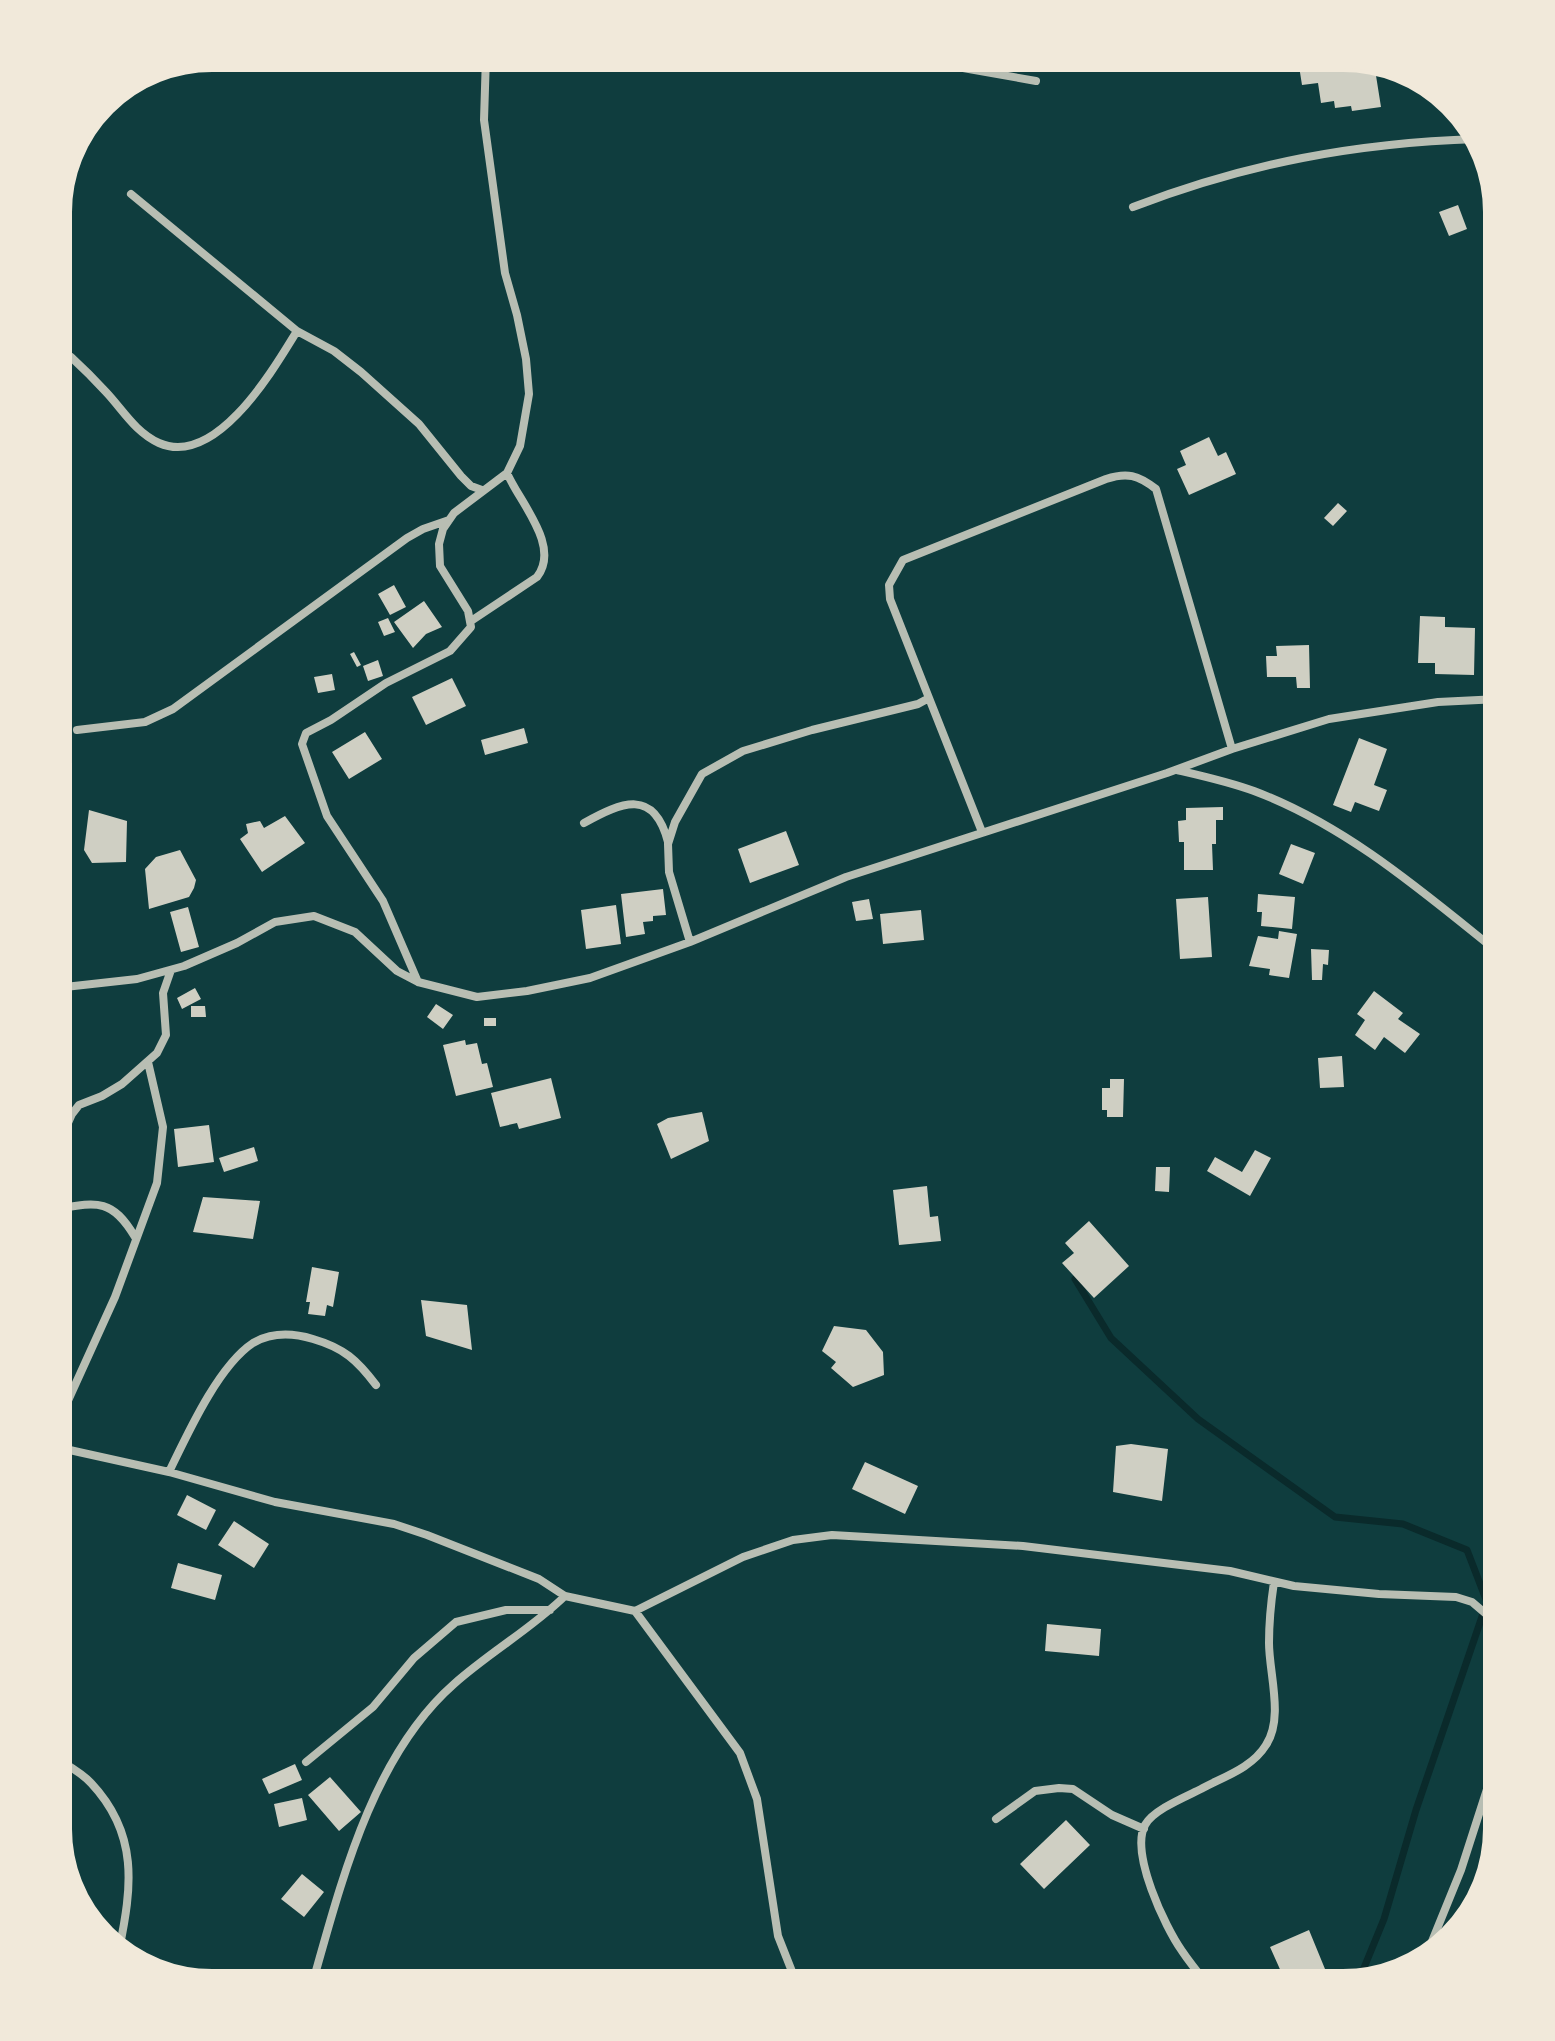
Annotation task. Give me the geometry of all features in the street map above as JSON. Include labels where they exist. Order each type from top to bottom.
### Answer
[{"type":"street","points":[[418,982],[383,901],[327,816],[302,744],[306,733],[386,683],[450,651],[471,627],[468,611],[440,566],[439,544],[454,513],[507,473],[520,446],[529,394],[526,359],[505,273],[486,134],[486,70]]},
{"type":"street","points":[[978,70],[1036,81]]},
{"type":"street","points":[[1133,207],[1194,183],[1309,155],[1408,141],[1465,139]]},
{"type":"street","points":[[131,194],[297,331],[334,351],[361,372],[419,424],[471,486],[482,490]]},
{"type":"street","points":[[71,357],[108,394],[126,420],[159,443],[180,446],[200,443],[226,426],[258,390],[297,331]]},
{"type":"street","points":[[471,621],[537,577],[544,567],[546,550],[507,473]]},
{"type":"street","points":[[982,832],[890,599],[889,585],[903,560],[1123,473],[1141,476],[1156,489],[1232,749]]},
{"type":"street","points":[[77,730],[145,722],[173,709],[407,538],[449,520]]},
{"type":"street","points":[[668,844],[675,822],[702,774],[743,751],[812,730],[907,707],[929,698]]},
{"type":"street","points":[[70,987],[117,982],[171,970],[206,959],[275,922],[314,916],[355,932],[397,971],[418,982],[477,997],[527,991],[590,978],[690,942],[846,877],[1329,719],[1438,702],[1485,700]]},
{"type":"street","points":[[1177,769],[1255,792],[1338,834],[1380,858],[1485,941]]},
{"type":"street","points":[[584,823],[616,807],[639,804],[656,812],[664,826],[669,872],[690,942]]},
{"type":"street","points":[[70,1118],[79,1105],[102,1096],[157,1053],[166,1035],[163,993],[171,970]]},
{"type":"street","points":[[70,1396],[115,1297],[157,1183],[163,1127],[148,1062]]},
{"type":"street","points":[[70,1207],[88,1204],[108,1206],[126,1221],[135,1237]]},
{"type":"street","points":[[169,1472],[223,1374],[253,1343],[274,1335],[297,1334],[344,1351],[359,1362],[376,1385]]},
{"type":"street","points":[[70,1450],[169,1472],[264,1499],[394,1524],[539,1579],[565,1596],[635,1611],[743,1557],[793,1540],[832,1535],[1023,1546],[1230,1571],[1294,1586],[1456,1597],[1472,1602],[1485,1613]]},
{"type":"street","points":[[1197,1971],[1180,1949],[1160,1909],[1143,1862],[1141,1840],[1144,1829],[1158,1810],[1231,1775],[1254,1759],[1267,1745],[1274,1725],[1269,1642],[1274,1582]]},
{"type":"street","points":[[316,1971],[348,1862],[406,1736],[455,1683],[565,1596]]},
{"type":"street","points":[[306,1762],[373,1707],[414,1658],[456,1622],[506,1610],[550,1610]]},
{"type":"street","points":[[635,1611],[740,1753],[757,1799],[778,1936],[792,1971]]},
{"type":"street","points":[[70,1767],[90,1781],[116,1815],[128,1850],[129,1894],[121,1939]]},
{"type":"street","points":[[996,1819],[1035,1791],[1059,1788],[1073,1789],[1112,1815],[1144,1829]]},
{"type":"street","points":[[1433,1939],[1461,1870],[1485,1795]]},
{"type":"building","points":[[1300,70],[1353,70],[1376,74],[1381,107],[1352,111],[1351,106],[1335,108],[1334,101],[1321,103],[1318,83],[1302,85]]},
{"type":"building","points":[[1458,205],[1467,229],[1449,236],[1439,212]]},
{"type":"building","points":[[1209,437],[1218,456],[1226,452],[1236,474],[1189,495],[1177,469],[1186,465],[1180,451]]},
{"type":"building","points":[[1338,503],[1347,511],[1333,526],[1324,518]]},
{"type":"building","points":[[394,585],[406,607],[390,615],[378,594]]},
{"type":"building","points":[[424,601],[442,627],[426,634],[413,648],[394,622]]},
{"type":"building","points":[[1420,616],[1445,617],[1445,627],[1475,628],[1474,675],[1435,674],[1435,663],[1418,663]]},
{"type":"building","points":[[388,618],[395,632],[384,636],[378,622]]},
{"type":"building","points":[[1309,645],[1310,688],[1297,688],[1296,677],[1267,677],[1266,656],[1277,656],[1276,646]]},
{"type":"building","points":[[354,652],[361,665],[357,667],[350,654]]},
{"type":"building","points":[[378,660],[383,676],[368,681],[363,666]]},
{"type":"building","points":[[332,674],[335,690],[318,693],[314,677]]},
{"type":"building","points":[[452,678],[466,706],[426,725],[412,697]]},
{"type":"building","points":[[524,728],[528,743],[485,755],[481,740]]},
{"type":"building","points":[[365,732],[382,759],[349,779],[332,752]]},
{"type":"building","points":[[1359,738],[1387,749],[1374,785],[1387,790],[1379,811],[1355,802],[1351,812],[1333,805]]},
{"type":"building","points":[[1223,807],[1223,820],[1216,820],[1216,844],[1212,844],[1213,870],[1184,870],[1184,842],[1179,842],[1178,821],[1186,820],[1186,808]]},
{"type":"building","points":[[89,810],[127,821],[126,862],[92,863],[84,850]]},
{"type":"building","points":[[285,816],[305,843],[262,872],[240,839],[248,833],[246,824],[260,821],[264,828]]},
{"type":"building","points":[[786,831],[799,865],[750,883],[738,849]]},
{"type":"building","points":[[1291,844],[1315,853],[1303,884],[1279,874]]},
{"type":"building","points":[[180,850],[196,880],[194,888],[189,897],[149,909],[145,869],[156,857]]},
{"type":"building","points":[[663,889],[666,915],[653,916],[653,921],[643,922],[645,934],[626,937],[621,894]]},
{"type":"building","points":[[1258,894],[1295,897],[1292,929],[1261,926],[1262,912],[1257,912]]},
{"type":"building","points":[[1208,897],[1212,957],[1180,959],[1176,899]]},
{"type":"building","points":[[869,899],[873,919],[856,921],[852,902]]},
{"type":"building","points":[[616,905],[621,944],[586,949],[581,910]]},
{"type":"building","points":[[188,907],[199,947],[181,952],[170,912]]},
{"type":"building","points":[[921,910],[924,940],[883,944],[880,914]]},
{"type":"building","points":[[1279,931],[1297,934],[1289,978],[1269,975],[1270,969],[1249,966],[1258,936],[1278,939]]},
{"type":"building","points":[[1311,949],[1329,950],[1328,965],[1323,964],[1322,980],[1312,980]]},
{"type":"building","points":[[195,988],[201,999],[182,1009],[177,998]]},
{"type":"building","points":[[1374,991],[1403,1013],[1398,1019],[1420,1034],[1405,1053],[1384,1037],[1375,1050],[1355,1035],[1365,1020],[1357,1014]]},
{"type":"building","points":[[436,1004],[453,1015],[443,1029],[427,1017]]},
{"type":"building","points":[[191,1006],[205,1006],[206,1017],[191,1017]]},
{"type":"building","points":[[484,1018],[496,1018],[496,1026],[484,1026]]},
{"type":"building","points":[[465,1040],[466,1045],[477,1043],[482,1064],[487,1063],[493,1087],[456,1096],[443,1045]]},
{"type":"building","points":[[1342,1056],[1344,1087],[1320,1088],[1318,1058]]},
{"type":"building","points":[[551,1078],[561,1118],[519,1129],[517,1123],[500,1127],[491,1093]]},
{"type":"building","points":[[1110,1079],[1124,1079],[1123,1117],[1107,1117],[1107,1110],[1102,1110],[1102,1088],[1110,1088]]},
{"type":"building","points":[[702,1112],[709,1141],[671,1159],[657,1124],[668,1118]]},
{"type":"building","points":[[209,1125],[214,1162],[178,1167],[174,1129]]},
{"type":"building","points":[[254,1147],[258,1161],[224,1172],[219,1158]]},
{"type":"building","points":[[1255,1150],[1271,1158],[1250,1196],[1207,1171],[1215,1157],[1242,1172]]},
{"type":"building","points":[[1156,1167],[1170,1167],[1169,1192],[1155,1191]]},
{"type":"building","points":[[927,1186],[930,1217],[938,1216],[941,1241],[899,1245],[893,1190]]},
{"type":"building","points":[[203,1197],[260,1201],[253,1239],[193,1232]]},
{"type":"building","points":[[1089,1221],[1129,1266],[1094,1298],[1062,1263],[1074,1253],[1065,1243]]},
{"type":"building","points":[[312,1267],[339,1272],[333,1307],[327,1305],[325,1316],[308,1314],[310,1302],[306,1302]]},
{"type":"building","points":[[421,1300],[467,1305],[472,1350],[426,1336]]},
{"type":"building","points":[[834,1326],[866,1330],[883,1352],[884,1375],[853,1387],[831,1368],[836,1362],[822,1351]]},
{"type":"building","points":[[1131,1444],[1168,1449],[1162,1501],[1113,1492],[1116,1446]]},
{"type":"building","points":[[865,1462],[918,1486],[905,1514],[852,1489]]},
{"type":"building","points":[[187,1495],[216,1510],[206,1530],[177,1515]]},
{"type":"building","points":[[234,1521],[269,1544],[254,1568],[218,1545]]},
{"type":"building","points":[[178,1563],[222,1575],[215,1600],[171,1588]]},
{"type":"building","points":[[1047,1624],[1101,1629],[1099,1656],[1045,1651]]},
{"type":"building","points":[[295,1764],[302,1780],[269,1794],[262,1779]]},
{"type":"building","points":[[330,1777],[361,1812],[339,1831],[308,1795]]},
{"type":"building","points":[[302,1798],[307,1820],[279,1827],[274,1804]]},
{"type":"building","points":[[1066,1820],[1090,1845],[1044,1889],[1020,1864]]},
{"type":"building","points":[[302,1874],[324,1892],[304,1917],[281,1899]]},
{"type":"building","points":[[1309,1930],[1325,1969],[1281,1971],[1270,1947]]},
{"type":"waterway","points":[[1075,1279],[1111,1338],[1198,1419],[1335,1517],[1403,1524],[1467,1550],[1485,1597]]},
{"type":"waterway","points":[[1363,1970],[1384,1919],[1416,1810],[1485,1608]]}]
